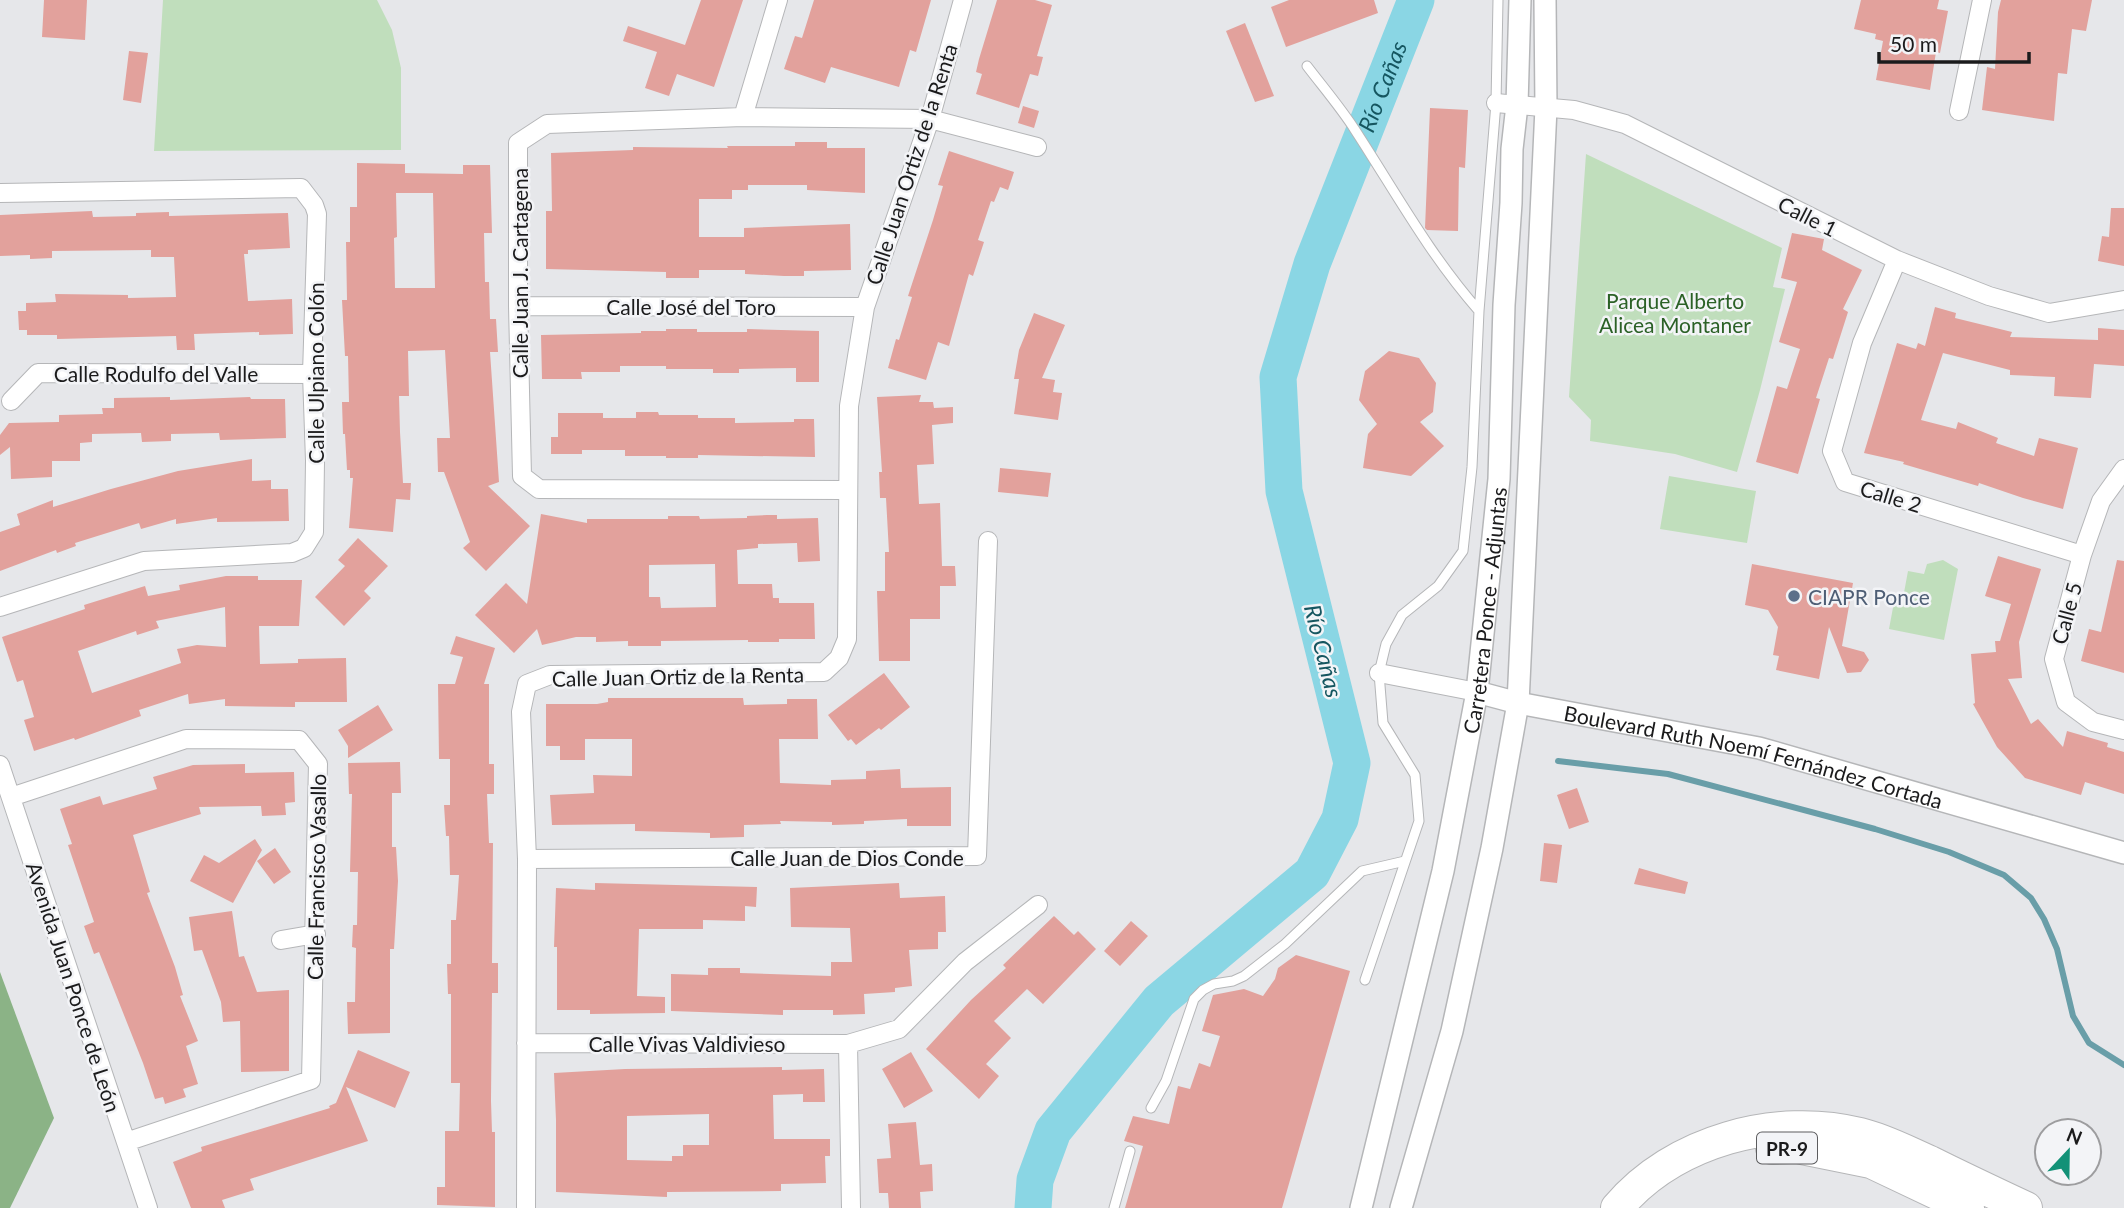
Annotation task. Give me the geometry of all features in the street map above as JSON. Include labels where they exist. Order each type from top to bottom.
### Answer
[{"type":"highway","points":[[1616,1208],[1642,1182],[1673,1161],[1706,1145],[1745,1133],[1778,1128],[1821,1129],[1860,1134],[1894,1146],[1955,1193]]},
{"type":"highway","name":"PR-9","points":[[1640,1208],[1658,1191],[1700,1163],[1759,1149],[1797,1147],[1871,1162],[1955,1193],[2026,1208]]},
{"type":"street","points":[[743,117],[778,0]]},
{"type":"street","name":"Calle Juan Ortiz de la Renta","points":[[526,1208],[527,859],[522,712],[527,684],[550,675],[824,672],[839,658],[847,639],[846,490],[849,406],[865,307],[930,119],[962,0]]},
{"type":"street","name":"Carretera Ponce - Adjuntas","points":[[1361,1208],[1443,871],[1477,692],[1499,479],[1504,305],[1512,149],[1517,105],[1520,0]]},
{"type":"street","name":"Carretera Ponce - Adjuntas","points":[[1401,1208],[1452,1031],[1492,848],[1518,703],[1546,107],[1545,0]]},
{"type":"street","points":[[1959,111],[1982,0]]},
{"type":"street","name":"Calle 1","points":[[1496,103],[1574,110],[1625,124],[1897,260],[1989,296],[2049,313],[2124,300]]},
{"type":"street","name":"Calle Juan J. Cartagena","points":[[846,490],[539,489],[522,476],[518,143],[547,124],[743,117],[930,119],[1037,147]]},
{"type":"street","name":"Calle Ulpiano Colón","points":[[0,193],[301,188],[314,205],[317,214],[312,374],[316,461],[314,532],[304,548],[292,554],[144,561],[0,607]]},
{"type":"street","name":"Calle 2","points":[[1897,260],[1862,343],[1832,452],[1845,482],[2082,555]]},
{"type":"street","name":"Calle José del Toro","points":[[518,306],[865,307]]},
{"type":"street","name":"Calle Rodulfo del Valle","points":[[11,401],[38,373],[312,374]]},
{"type":"street","name":"Calle 5","points":[[2124,469],[2101,501],[2082,555],[2054,659],[2066,702],[2093,722],[2124,730]]},
{"type":"street","name":"Calle Juan de Dios Conde","points":[[527,859],[977,856],[988,541]]},
{"type":"street","name":"Boulevard Ruth Noemí Fernández Cortada","points":[[1379,673],[1477,692],[1518,703],[1759,748],[2124,853]]},
{"type":"street","name":"Calle Francisco Vasallo","points":[[11,797],[186,739],[299,740],[318,764],[312,1080],[126,1142]]},
{"type":"street","name":"Avenida Juan Ponce de León","points":[[0,765],[148,1208]]},
{"type":"street","name":"Calle Vivas Valdivieso","points":[[526,1043],[848,1044],[899,1029],[965,962],[1038,905]]},
{"type":"street","points":[[281,940],[316,934]]},
{"type":"street","points":[[848,1044],[851,1208]]},
{"type":"lane","points":[[1365,980],[1419,821],[1415,775],[1383,723],[1379,673],[1386,644],[1402,615],[1438,586],[1463,551],[1472,467],[1479,311],[1496,103],[1498,0]]},
{"type":"lane","points":[[1307,66],[1354,129],[1389,188],[1448,276],[1479,311]]},
{"type":"lane","points":[[1151,1108],[1166,1081],[1195,999],[1203,990],[1214,984],[1244,976],[1285,944],[1362,871],[1405,861]]},
{"type":"lane","points":[[1114,1208],[1130,1151]]},
{"type":"green space","points":[[163,0],[377,0],[392,30],[401,68],[401,150],[154,151]]},
{"type":"green space","name":"Parque Alberto Alicea Montaner","points":[[1586,154],[1782,248],[1773,287],[1785,289],[1737,472],[1675,454],[1590,441],[1591,420],[1569,397]]},
{"type":"green space","points":[[1669,476],[1756,491],[1747,543],[1660,529]]},
{"type":"green space","points":[[1943,560],[1958,569],[1944,640],[1889,629],[1895,597],[1903,598],[1908,571],[1924,574],[1927,564]]},
{"type":"green space","points":[[0,972],[54,1118],[10,1208],[0,1208]]},
{"type":"building","points":[[44,0],[87,0],[85,40],[42,37]]},
{"type":"building","points":[[701,0],[743,0],[714,87],[677,74],[669,96],[645,88],[657,52],[623,41],[628,26],[685,45]]},
{"type":"building","points":[[814,0],[931,0],[916,52],[910,50],[899,87],[831,67],[825,83],[784,69],[795,36],[802,38]]},
{"type":"building","points":[[997,0],[1035,0],[1052,5],[1037,56],[1043,57],[1038,76],[1030,74],[1019,108],[976,94],[982,74],[976,72]]},
{"type":"building","points":[[1289,0],[1374,0],[1378,13],[1286,47],[1271,7]]},
{"type":"building","points":[[1861,0],[1939,0],[1937,9],[1948,11],[1940,53],[1936,52],[1930,90],[1876,80],[1883,41],[1875,39],[1876,34],[1854,29]]},
{"type":"building","points":[[2001,0],[2092,0],[2086,31],[2072,29],[2067,74],[2058,73],[2054,121],[1982,110],[1987,67],[1995,69]]},
{"type":"building","points":[[1245,23],[1274,96],[1255,102],[1226,31]]},
{"type":"building","points":[[129,51],[148,53],[141,103],[123,100]]},
{"type":"building","points":[[1023,106],[1039,111],[1034,128],[1018,123]]},
{"type":"building","points":[[1430,108],[1468,110],[1465,168],[1459,167],[1458,231],[1425,228]]},
{"type":"building","points":[[795,142],[827,142],[827,148],[865,148],[865,193],[807,190],[807,185],[748,185],[748,190],[732,190],[732,199],[699,199],[699,237],[744,237],[744,228],[850,224],[851,270],[804,271],[804,276],[784,276],[745,274],[745,270],[699,270],[699,278],[666,278],[666,272],[546,269],[546,211],[552,211],[551,153],[633,150],[633,147],[795,146]]},
{"type":"building","points":[[949,151],[1014,172],[1008,190],[1000,187],[994,202],[991,201],[978,240],[984,242],[973,276],[969,274],[949,346],[938,342],[926,380],[888,368],[912,297],[908,296],[943,186],[938,185]]},
{"type":"building","points":[[357,163],[405,164],[405,173],[463,174],[463,165],[490,165],[492,233],[484,233],[485,282],[489,282],[490,319],[496,319],[498,352],[490,352],[499,482],[488,486],[530,526],[486,571],[463,548],[470,542],[444,472],[438,472],[437,438],[450,438],[445,350],[408,351],[409,396],[399,396],[403,483],[411,483],[410,500],[396,499],[393,532],[349,528],[353,478],[350,478],[350,470],[347,470],[343,434],[342,402],[349,402],[348,356],[345,356],[342,300],[347,300],[346,242],[350,242],[350,207],[357,207]],"holes":[[[396,193],[433,193],[435,288],[395,288]]]},
{"type":"building","points":[[2111,208],[2124,208],[2124,266],[2098,261],[2102,236],[2109,237]]},
{"type":"building","points":[[92,211],[93,217],[169,212],[169,216],[288,213],[290,248],[248,250],[248,254],[244,254],[248,301],[292,299],[293,334],[194,334],[195,350],[177,350],[176,336],[57,339],[57,335],[27,335],[27,330],[19,330],[18,311],[26,311],[26,303],[56,302],[55,294],[128,295],[128,298],[176,297],[174,257],[151,257],[151,250],[52,251],[52,258],[30,259],[30,255],[0,256],[0,215]]},
{"type":"building","points":[[1792,233],[1824,239],[1822,250],[1862,270],[1843,309],[1848,312],[1833,359],[1829,358],[1816,398],[1820,399],[1798,474],[1756,462],[1777,386],[1787,389],[1800,349],[1779,342],[1797,282],[1781,278]]},
{"type":"building","points":[[1935,307],[1956,313],[1955,318],[2012,332],[2010,337],[2098,340],[2098,328],[2124,330],[2124,366],[2094,364],[2091,398],[2054,396],[2055,377],[2010,375],[2010,370],[1943,353],[1921,420],[1956,429],[1958,422],[1998,438],[1996,443],[2034,456],[2039,438],[2078,448],[2063,509],[1979,483],[1978,486],[1903,464],[1904,462],[1864,453],[1897,343],[1916,349],[1918,343],[1925,346]]},
{"type":"building","points":[[1034,313],[1065,325],[1042,378],[1055,380],[1053,392],[1062,393],[1058,420],[1014,414],[1019,379],[1014,379],[1019,350]]},
{"type":"building","points":[[666,329],[697,329],[697,332],[747,332],[747,329],[819,331],[819,382],[796,382],[796,368],[739,369],[739,373],[713,373],[713,369],[666,369],[666,366],[620,366],[620,372],[581,372],[582,379],[542,379],[541,335],[641,333]]},
{"type":"building","points":[[1389,351],[1419,358],[1436,383],[1433,412],[1420,422],[1444,446],[1411,476],[1363,468],[1368,434],[1377,424],[1359,400],[1365,371]]},
{"type":"building","points":[[921,395],[919,402],[933,402],[934,408],[953,407],[953,423],[932,425],[934,464],[917,465],[919,504],[940,503],[942,566],[955,566],[956,586],[940,586],[940,619],[910,619],[910,661],[879,661],[877,591],[885,591],[885,552],[889,552],[886,498],[880,498],[879,472],[882,472],[877,397]]},
{"type":"building","points":[[170,397],[170,400],[250,397],[285,399],[286,438],[220,440],[219,433],[171,434],[171,441],[142,442],[141,433],[92,434],[92,442],[80,443],[80,461],[52,461],[52,477],[11,479],[10,447],[0,455],[0,435],[9,423],[59,422],[59,415],[103,414],[102,408],[114,408],[114,398]]},
{"type":"building","points":[[636,412],[698,415],[698,418],[735,418],[735,423],[814,419],[815,457],[698,455],[698,458],[666,458],[625,456],[625,450],[582,450],[582,454],[551,454],[551,437],[558,437],[558,413],[603,413],[603,418],[636,418]]},
{"type":"building","points":[[252,459],[252,481],[271,480],[271,489],[288,489],[289,521],[217,522],[217,518],[176,524],[176,519],[141,529],[139,523],[0,571],[0,532],[20,525],[17,514],[53,500],[53,507],[178,471]]},
{"type":"building","points":[[1000,468],[1051,473],[1048,497],[998,492]]},
{"type":"building","points":[[541,514],[587,523],[587,519],[668,519],[668,516],[699,516],[700,519],[767,515],[777,515],[777,519],[818,518],[820,561],[798,562],[797,543],[758,544],[758,548],[737,550],[738,584],[772,584],[773,598],[779,598],[779,603],[814,603],[815,639],[779,639],[779,642],[661,641],[661,646],[628,646],[628,641],[596,642],[596,637],[576,637],[542,645],[537,629],[514,653],[475,615],[506,583],[527,604]],"holes":[[[715,564],[716,607],[661,608],[660,597],[649,597],[649,565]]]},
{"type":"building","points":[[358,538],[388,566],[364,591],[371,598],[344,626],[315,597],[345,566],[338,560]]},
{"type":"building","points":[[1998,556],[2041,569],[2019,642],[2022,678],[2008,679],[2031,724],[2038,719],[2063,747],[2067,731],[2108,743],[2107,747],[2124,752],[2124,794],[2085,782],[2081,795],[2025,778],[1997,747],[1973,704],[1971,654],[1996,652],[1995,641],[2000,641],[2011,604],[1985,596]]},
{"type":"building","points":[[2117,560],[2124,561],[2124,673],[2081,661],[2089,629],[2101,632]]},
{"type":"building","points":[[1752,564],[1853,583],[1842,646],[1864,652],[1869,660],[1861,672],[1847,673],[1829,627],[1819,679],[1776,670],[1779,656],[1773,655],[1778,627],[1768,610],[1745,605]]},
{"type":"building","points":[[226,576],[258,576],[258,580],[302,580],[299,626],[259,626],[260,664],[298,663],[298,659],[346,658],[347,702],[295,702],[295,707],[225,706],[225,699],[189,704],[188,694],[139,710],[141,716],[75,740],[74,738],[34,751],[24,720],[34,717],[23,680],[17,682],[2,637],[85,609],[84,605],[145,586],[148,596],[180,590],[179,585]],"holes":[[[225,607],[226,647],[197,645],[177,649],[181,663],[92,693],[78,651],[136,631],[137,635],[159,628],[156,621]]]},
{"type":"building","points":[[456,636],[495,648],[484,684],[489,684],[489,764],[494,764],[494,794],[487,794],[489,843],[493,843],[492,963],[498,963],[498,993],[492,993],[491,1101],[492,1132],[495,1132],[495,1207],[437,1205],[437,1187],[445,1187],[445,1131],[459,1131],[460,1083],[451,1083],[451,994],[448,994],[447,964],[451,964],[451,920],[456,920],[459,875],[450,875],[449,836],[446,836],[444,805],[450,805],[450,759],[439,759],[438,684],[455,684],[463,657],[450,654]]},
{"type":"building","points":[[884,673],[910,707],[881,730],[879,728],[856,745],[851,739],[848,741],[828,715]]},
{"type":"building","points":[[608,698],[743,698],[744,705],[787,704],[787,699],[817,699],[818,739],[779,739],[780,783],[831,785],[831,780],[866,779],[866,771],[900,769],[901,788],[951,787],[951,826],[907,826],[907,819],[832,825],[832,822],[780,821],[781,824],[744,825],[744,837],[710,838],[710,833],[635,831],[635,824],[552,825],[550,795],[594,793],[593,775],[632,776],[632,739],[585,739],[585,760],[560,760],[560,746],[546,746],[546,704],[597,704],[608,702]]},
{"type":"building","points":[[378,705],[393,730],[348,758],[348,746],[338,730]]},
{"type":"building","points":[[400,762],[401,793],[392,793],[392,847],[396,847],[398,881],[394,949],[390,949],[390,1033],[348,1034],[347,1002],[355,1002],[356,948],[352,947],[353,925],[357,925],[358,872],[350,872],[352,794],[349,794],[348,763]]},
{"type":"building","points":[[245,764],[245,773],[294,772],[295,802],[285,803],[286,815],[262,816],[261,806],[199,807],[201,814],[133,835],[150,892],[147,893],[175,967],[183,995],[180,996],[198,1041],[186,1046],[198,1084],[183,1089],[186,1097],[165,1104],[163,1097],[155,1099],[99,952],[94,954],[84,926],[94,922],[68,845],[72,844],[60,809],[100,796],[103,805],[157,789],[153,777],[193,765]]},
{"type":"building","points":[[1577,788],[1589,822],[1569,829],[1557,795]]},
{"type":"building","points":[[255,839],[262,850],[233,903],[190,881],[204,855],[219,863]]},
{"type":"building","points":[[1544,843],[1562,845],[1557,883],[1540,881]]},
{"type":"building","points":[[275,848],[291,872],[274,884],[257,861]]},
{"type":"building","points":[[1639,868],[1688,882],[1685,894],[1634,884]]},
{"type":"building","points":[[595,883],[757,887],[756,907],[745,906],[745,921],[703,920],[703,929],[639,929],[637,996],[665,997],[665,1013],[590,1014],[590,1010],[557,1010],[557,947],[554,947],[556,888],[595,890]]},
{"type":"building","points":[[899,883],[900,898],[945,896],[946,932],[938,932],[938,949],[909,950],[912,986],[895,988],[895,992],[864,994],[865,1014],[833,1015],[833,1010],[783,1010],[783,1015],[671,1011],[671,974],[708,975],[708,968],[740,968],[740,973],[831,976],[831,962],[852,962],[850,928],[791,927],[790,888]]},
{"type":"building","points":[[232,911],[239,957],[244,956],[257,992],[289,990],[289,1071],[241,1072],[240,1021],[223,1022],[221,1002],[202,950],[194,951],[189,917]]},
{"type":"building","points":[[1054,916],[1074,935],[1078,931],[1096,949],[1043,1004],[1027,989],[994,1021],[1011,1038],[986,1064],[999,1076],[979,1099],[926,1049],[971,1000],[1006,968],[1003,965]]},
{"type":"building","points":[[1131,921],[1148,936],[1120,966],[1104,951]]},
{"type":"building","points":[[1296,955],[1350,971],[1282,1208],[1125,1208],[1143,1146],[1124,1141],[1133,1116],[1169,1124],[1178,1086],[1190,1089],[1199,1063],[1210,1067],[1220,1036],[1202,1031],[1213,995],[1244,989],[1263,996],[1275,979],[1278,968]]},
{"type":"building","points":[[358,1050],[410,1072],[395,1108],[346,1087],[368,1141],[250,1179],[254,1190],[222,1200],[225,1208],[191,1208],[173,1162],[202,1151],[201,1147],[330,1108],[329,1106],[336,1103]]},
{"type":"building","points":[[911,1052],[933,1091],[904,1108],[882,1069]]},
{"type":"building","points":[[625,1069],[824,1069],[825,1102],[803,1102],[803,1094],[773,1095],[774,1139],[830,1139],[830,1156],[825,1156],[826,1183],[781,1184],[781,1191],[667,1192],[667,1197],[556,1192],[554,1073]],"holes":[[[709,1114],[709,1145],[683,1145],[683,1156],[672,1156],[672,1161],[627,1160],[627,1116]]]},
{"type":"building","points":[[916,1122],[920,1165],[932,1164],[933,1191],[920,1192],[921,1208],[889,1208],[888,1193],[879,1193],[877,1159],[891,1158],[888,1124]]},
{"type":"waterway","name":"Río Cañas","points":[[1033,1208],[1035,1180],[1053,1131],[1159,1001],[1312,873],[1340,819],[1352,763],[1284,491],[1278,377],[1312,264],[1416,0]]},
{"type":"waterway","points":[[1558,761],[1668,774],[1875,829],[1949,852],[2004,875],[2031,898],[2044,919],[2057,949],[2073,1016],[2089,1043],[2124,1065]]},
{"type":"place","name":"CIAPR Ponce","points":[[1794,596]]}]
